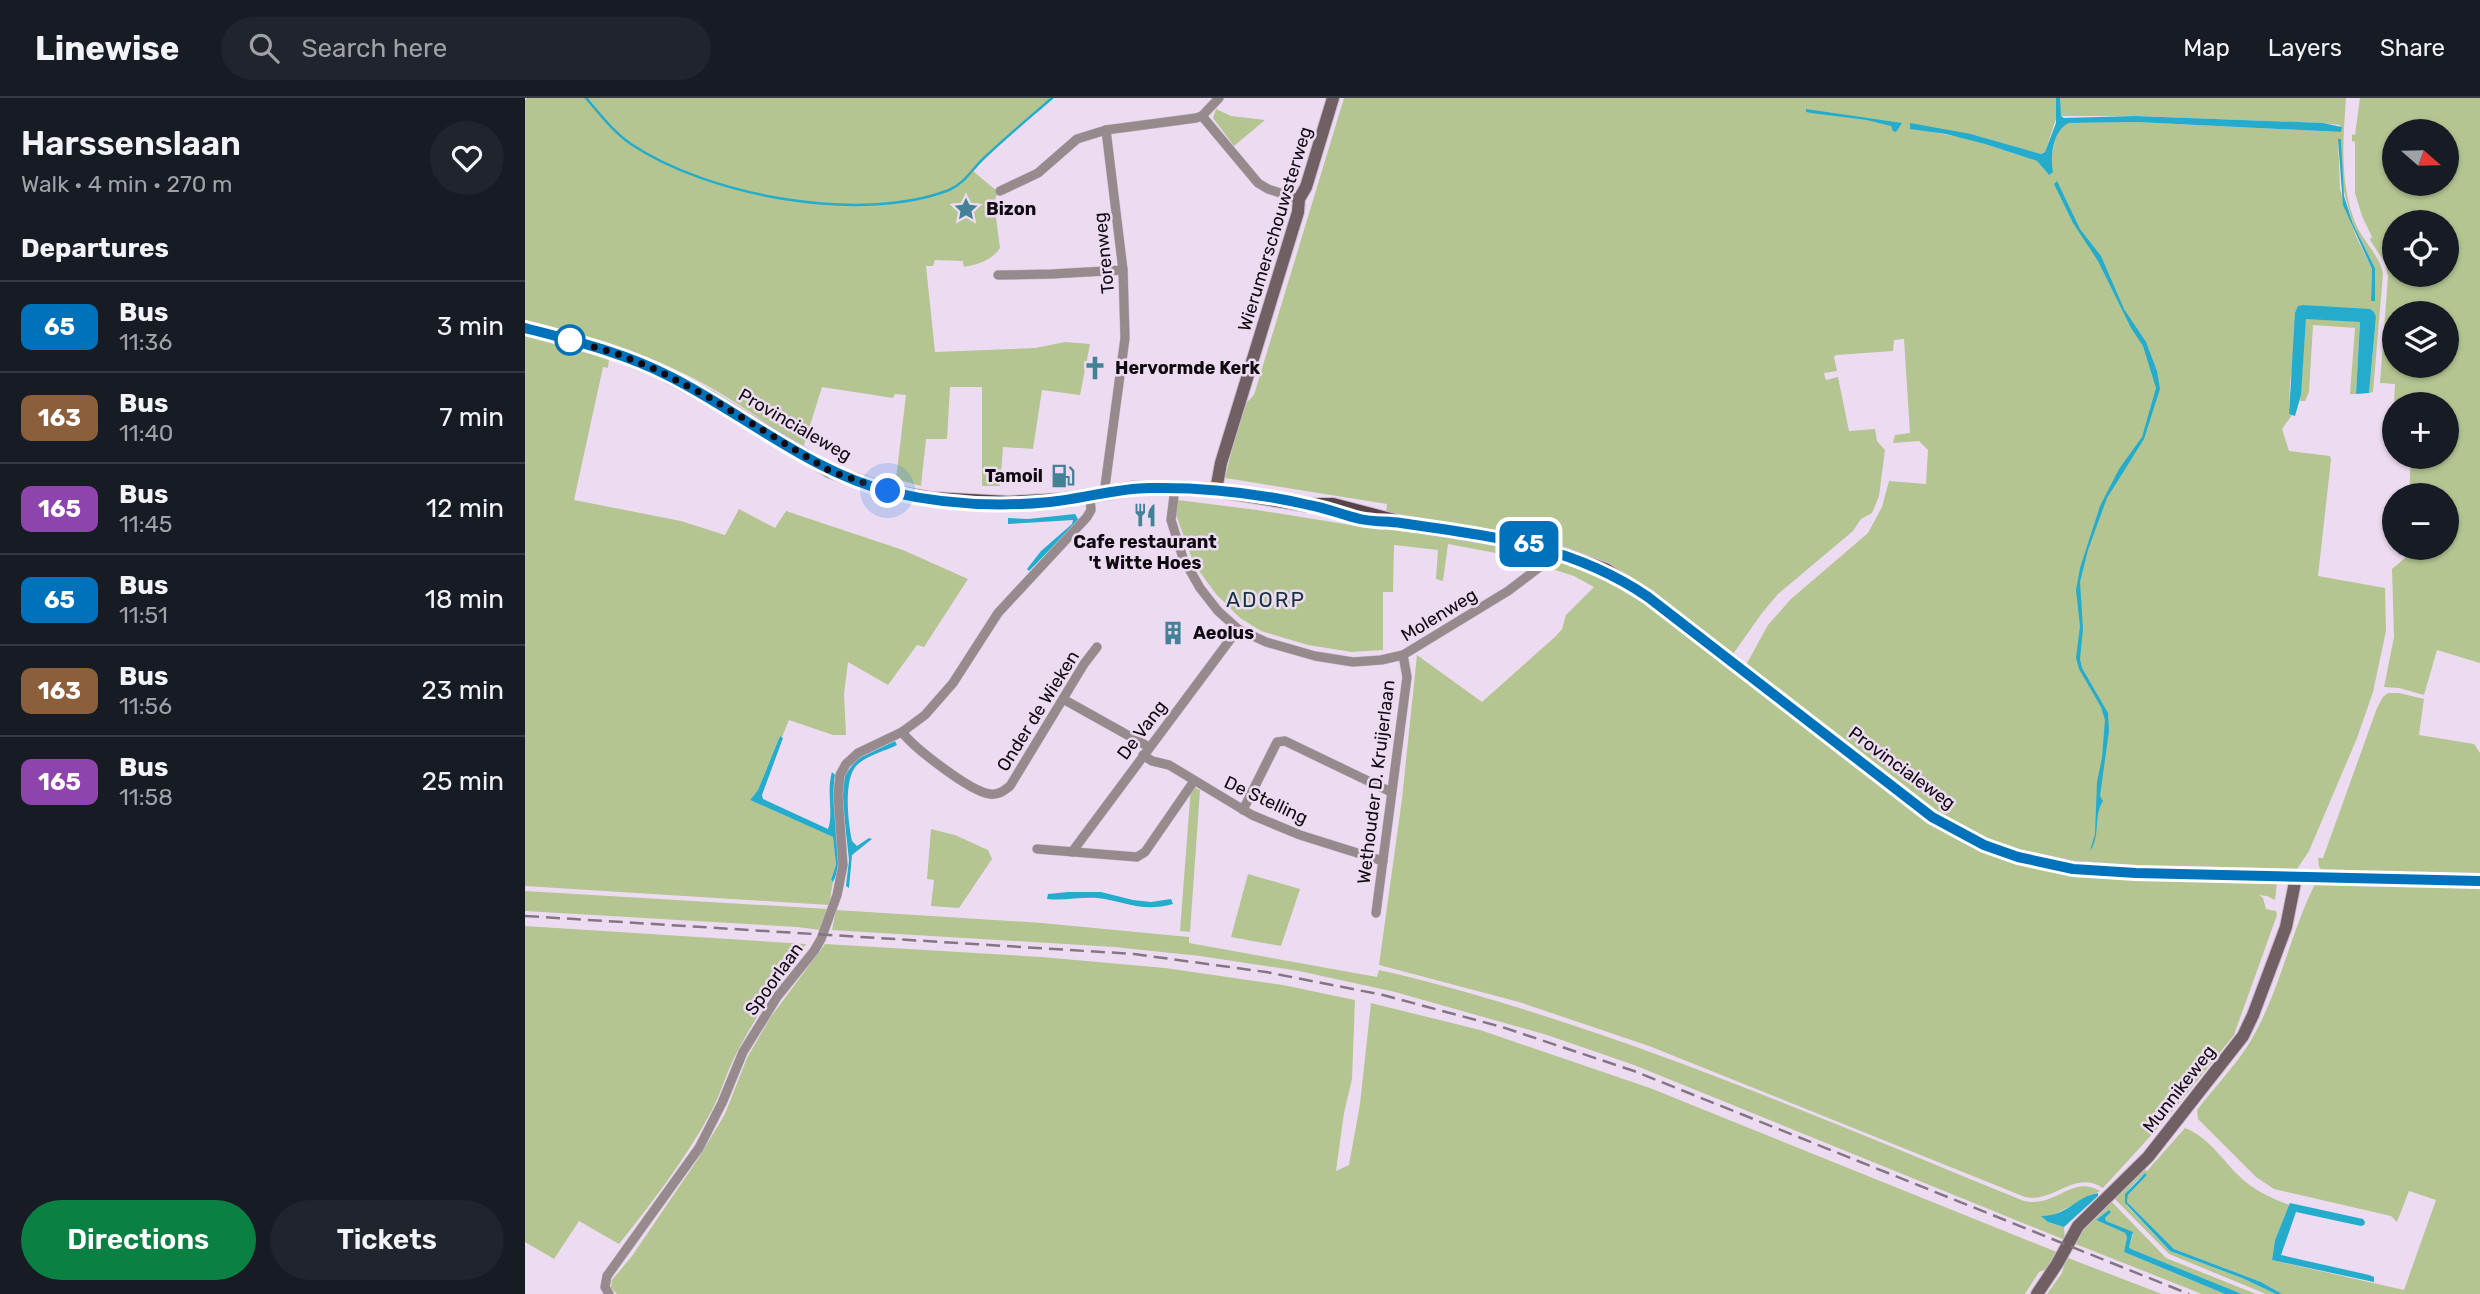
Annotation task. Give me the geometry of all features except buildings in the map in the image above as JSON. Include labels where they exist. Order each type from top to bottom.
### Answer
[{"type":"main road","name":"Provincialeweg","points":[[525,328],[615,353],[650,366],[710,398],[830,471],[888,491],[932,499],[991,503],[1049,502],[1136,488],[1216,491],[1308,505],[1360,519],[1398,523],[1551,550],[1605,570],[1636,589],[1932,817],[1984,845],[2018,857],[2097,871],[2480,881]]},
{"type":"street","points":[[1000,191],[1038,173],[1077,139],[1106,130],[1202,116],[1219,98]]},
{"type":"street","name":"Wierumerschouwsterweg","points":[[1216,491],[1221,463],[1298,212],[1299,199],[1306,187],[1333,98]]},
{"type":"street","points":[[1202,116],[1258,183],[1299,199]]},
{"type":"street","name":"Torenweg","points":[[1097,495],[1125,346],[1123,270],[1106,130]]},
{"type":"street","points":[[998,275],[1123,270]]},
{"type":"street","name":"Molenweg","points":[[1175,488],[1171,520],[1183,558],[1200,588],[1218,611],[1238,629],[1266,642],[1315,656],[1353,662],[1403,655],[1508,591],[1541,566],[1551,550]]},
{"type":"street","name":"Spoorlaan","points":[[609,1294],[605,1287],[607,1276],[699,1147],[722,1103],[743,1052],[777,997],[821,939],[833,907],[843,865],[838,795],[843,769],[858,753],[902,732],[925,715],[954,683],[998,613],[1087,517],[1097,495]]},
{"type":"street","name":"De Vang","points":[[1072,852],[1238,629]]},
{"type":"street","name":"Onder de Wieken","points":[[902,732],[910,743],[957,778],[988,794],[1000,793],[1010,786],[1084,664],[1097,648]]},
{"type":"street","name":"Wethouder D. Kruijerlaan","points":[[1376,913],[1406,677],[1403,655]]},
{"type":"street","name":"De Stelling","points":[[1063,699],[1146,751],[1151,761],[1169,765],[1243,810],[1300,835],[1383,861]]},
{"type":"street","points":[[1243,810],[1277,742],[1285,741],[1391,792]]},
{"type":"street","points":[[1037,849],[1137,857],[1145,852],[1194,781]]},
{"type":"street","name":"Munnikeweg","points":[[2037,1294],[2078,1226],[2148,1157],[2243,1036],[2286,926],[2296,877]]},
{"type":"green space","points":[[527,98],[1052,98],[973,171],[998,192],[994,202],[1000,248],[989,259],[975,265],[964,267],[962,259],[935,260],[933,266],[926,266],[935,352],[1035,348],[1065,342],[1090,344],[1080,395],[1042,390],[1033,449],[1003,447],[1000,486],[982,486],[982,387],[950,387],[947,439],[926,439],[921,486],[896,479],[906,395],[895,394],[893,398],[822,387],[803,448],[747,410],[689,376],[609,344],[525,320]]},
{"type":"green space","points":[[1344,98],[2346,98],[2344,163],[2347,196],[2357,227],[2376,255],[2382,270],[2373,392],[2369,393],[2376,318],[2374,312],[2301,305],[2290,382],[2289,414],[2292,415],[2282,429],[2289,451],[2330,456],[2331,460],[2318,576],[2385,588],[2386,631],[2373,692],[2357,738],[2309,851],[2297,869],[2127,869],[2060,861],[2027,853],[1981,836],[1938,812],[1746,665],[1768,625],[1791,599],[1868,533],[1882,507],[1889,481],[1926,484],[1928,450],[1919,441],[1893,443],[1895,435],[1910,433],[1904,339],[1894,340],[1893,351],[1836,355],[1834,357],[1837,371],[1824,373],[1826,380],[1838,377],[1849,431],[1875,429],[1877,441],[1885,450],[1879,496],[1872,513],[1861,519],[1853,531],[1778,594],[1733,654],[1663,599],[1618,570],[1591,557],[1504,532],[1386,513],[1387,504],[1225,478],[1243,406],[1254,395]],"holes":[[[2061,116],[2322,123],[2340,125],[2341,132],[2136,122],[2069,123],[2056,138],[2049,175],[2037,161],[1970,139],[1910,128],[1971,134],[2040,154],[2045,152],[2056,119]],[[2338,139],[2341,139],[2343,188],[2353,224],[2375,268],[2374,301],[2371,301],[2372,269],[2356,236],[2340,189]]]},
{"type":"green space","points":[[2360,98],[2480,98],[2480,663],[2437,650],[2424,695],[2384,687],[2394,637],[2392,569],[2403,560],[2459,560],[2459,483],[2410,483],[2410,469],[2459,469],[2459,392],[2395,392],[2395,384],[2380,383],[2382,356],[2382,378],[2459,378],[2459,301],[2386,301],[2387,287],[2459,287],[2459,210],[2382,210],[2382,258],[2370,240],[2371,237],[2373,239],[2355,193],[2355,142],[2352,141],[2352,134],[2355,135]]},
{"type":"green space","points":[[1216,109],[1231,116],[1265,120],[1234,146],[1213,118]]},
{"type":"green space","points":[[2306,319],[2360,322],[2356,394],[2350,394],[2355,328],[2313,325],[2309,392],[2305,401],[2300,401]]},
{"type":"green space","points":[[525,335],[609,359],[608,368],[603,367],[574,500],[681,521],[725,535],[739,509],[775,528],[786,511],[903,550],[968,579],[924,647],[917,645],[888,685],[848,662],[844,694],[846,735],[833,735],[789,720],[758,790],[750,800],[833,837],[836,863],[831,880],[833,882],[829,905],[525,886]]},
{"type":"green space","points":[[1178,500],[1382,530],[1384,525],[1534,550],[1533,560],[1448,544],[1443,581],[1436,579],[1438,550],[1394,545],[1393,592],[1383,592],[1383,650],[1352,652],[1308,645],[1261,631],[1240,618],[1216,594],[1194,564],[1176,515]]},
{"type":"green space","points":[[1562,560],[1589,570],[1648,605],[1882,787],[1996,856],[2277,882],[2275,900],[2259,895],[2263,898],[2266,909],[2276,911],[2277,915],[2234,1035],[2167,1118],[2103,1188],[2083,1182],[2036,1198],[2025,1197],[1649,1046],[1519,1002],[1379,965],[1402,799],[1417,655],[1482,702],[1556,636],[1562,629],[1566,615],[1594,587],[1574,576],[1549,568]]},
{"type":"green space","points":[[2388,693],[2424,699],[2419,735],[2474,744],[2480,753],[2480,877],[2322,870],[2319,867],[2318,858],[2323,858],[2377,708]]},
{"type":"green space","points":[[1191,786],[1200,790],[1190,932],[1180,931]]},
{"type":"green space","points":[[931,829],[955,835],[988,850],[992,859],[959,908],[931,906],[934,880],[927,879]]},
{"type":"green space","points":[[1248,874],[1300,889],[1281,946],[1231,937]]},
{"type":"green space","points":[[2316,882],[2480,886],[2480,1294],[2282,1294],[2261,1282],[2174,1249],[2127,1202],[2128,1195],[2147,1175],[2145,1173],[2130,1188],[2125,1201],[2127,1206],[2170,1251],[2276,1294],[2266,1294],[2169,1254],[2113,1197],[2143,1168],[2147,1171],[2185,1128],[2207,1142],[2250,1185],[2290,1205],[2275,1240],[2272,1260],[2404,1290],[2436,1200],[2409,1191],[2397,1222],[2391,1216],[2274,1189],[2256,1177],[2198,1119],[2197,1110],[2238,1060],[2260,1023]]},
{"type":"green space","points":[[525,891],[829,909],[821,930],[525,911]]},
{"type":"green space","points":[[836,910],[1042,923],[1189,937],[1189,943],[1377,977],[1379,970],[1397,974],[1557,1020],[1636,1047],[1792,1106],[2024,1201],[2046,1200],[2081,1186],[2100,1191],[2051,1216],[2048,1222],[2064,1227],[2065,1240],[1634,1065],[1547,1035],[1395,992],[1299,971],[1200,956],[1114,947],[832,930]]},
{"type":"green space","points":[[525,926],[806,944],[733,1059],[711,1112],[691,1146],[619,1244],[579,1221],[554,1259],[525,1242]]},
{"type":"green space","points":[[825,944],[1042,957],[1165,968],[1283,985],[1355,1000],[1352,1079],[1336,1171],[1349,1165],[1360,1104],[1371,1003],[1480,1030],[1650,1088],[2059,1253],[2052,1267],[2039,1272],[2025,1294],[617,1294],[611,1288],[612,1280],[632,1256],[698,1159],[725,1114],[747,1058],[770,1018]]},
{"type":"green space","points":[[2110,1200],[2166,1258],[2256,1294],[2242,1294],[2131,1249],[2129,1247],[2133,1234],[2106,1221],[2109,1210],[2096,1220],[2125,1233],[2127,1237],[2124,1252],[2225,1294],[2202,1294],[2073,1243],[2085,1224]]},
{"type":"green space","points":[[2067,1256],[2162,1294],[2047,1294],[2062,1273]]},
{"type":"water","points":[[2056,98],[2060,98],[2061,116],[2064,118],[2135,116],[2323,123],[2342,127],[2341,132],[2136,122],[2069,123],[2059,131],[2056,138],[2052,159],[2053,172],[2049,175],[2037,161],[1946,134],[1910,129],[1910,123],[1971,134],[2041,154],[2045,152],[2056,123]]},
{"type":"water","points":[[1806,109],[1902,123],[1896,132],[1891,126],[1806,112]]},
{"type":"water","points":[[2338,139],[2341,139],[2344,196],[2353,224],[2375,268],[2375,301],[2371,301],[2372,269],[2343,205]]},
{"type":"water","points":[[2057,181],[2080,229],[2101,256],[2124,309],[2146,342],[2157,371],[2160,389],[2144,439],[2107,498],[2088,550],[2080,582],[2083,629],[2080,659],[2082,668],[2108,713],[2109,731],[2100,796],[2103,801],[2098,813],[2095,839],[2090,851],[2095,834],[2097,782],[2105,720],[2076,658],[2080,626],[2076,590],[2080,568],[2100,506],[2119,469],[2142,437],[2156,388],[2143,346],[2131,328],[2098,261],[2073,223],[2054,184]]},
{"type":"water","points":[[2298,306],[2370,309],[2376,317],[2369,393],[2356,394],[2360,322],[2306,319],[2301,395],[2295,416],[2289,414],[2295,313]]},
{"type":"water","points":[[1075,514],[1077,522],[1029,571],[1027,569],[1041,551],[1072,524],[1073,520],[1008,524],[1008,518],[1028,519]]},
{"type":"water","points":[[780,736],[783,738],[762,795],[763,799],[828,829],[832,772],[835,775],[838,860],[833,882],[831,880],[836,864],[833,837],[750,800],[758,790]]},
{"type":"water","points":[[895,741],[897,745],[870,756],[857,765],[850,780],[848,812],[852,841],[857,846],[869,838],[872,839],[852,855],[849,888],[846,886],[849,860],[842,796],[845,775],[857,759]]},
{"type":"water","points":[[1101,892],[1151,902],[1171,899],[1173,904],[1152,907],[1097,898],[1047,899],[1048,894]]},
{"type":"water","points":[[2145,1173],[2147,1175],[2128,1195],[2127,1202],[2174,1249],[2261,1282],[2282,1294],[2276,1294],[2170,1251],[2125,1203],[2125,1194]]},
{"type":"water","points":[[2098,1193],[2098,1196],[2064,1227],[2048,1222],[2041,1216],[2058,1213],[2083,1198]]},
{"type":"water","points":[[2290,1203],[2363,1219],[2365,1222],[2361,1226],[2296,1212],[2281,1255],[2369,1275],[2374,1277],[2374,1282],[2272,1260],[2275,1240]]},
{"type":"water","points":[[2109,1210],[2111,1212],[2105,1218],[2106,1221],[2133,1232],[2129,1247],[2131,1249],[2242,1294],[2225,1294],[2124,1252],[2127,1237],[2125,1233],[2096,1220]]},
{"type":"waterway","points":[[586,98],[624,139],[663,162],[701,178],[742,190],[830,204],[913,200],[949,190],[964,180],[992,150],[1052,98]]},
{"type":"railway","points":[[525,916],[1134,954],[1266,972],[1383,995],[1502,1027],[1634,1071],[2189,1294]]},
{"type":"bus line","name":"65","points":[[525,328],[642,363],[710,398],[830,471],[888,491],[974,503],[1032,503],[1147,488],[1216,491],[1308,505],[1360,519],[1538,545],[1565,554],[1605,570],[1648,597],[1932,817],[1984,845],[2018,857],[2073,869],[2097,871],[2480,881]]},
{"type":"place","name":"Bizon","points":[[966,209]]},
{"type":"place","name":"Hervormde Kerk","points":[[1095,368]]},
{"type":"place","name":"Tamoil","points":[[1063,476]]},
{"type":"place","name":"Cafe restaurant 't Witte Hoes","points":[[1145,515]]},
{"type":"place","name":"Aeolus","points":[[1173,633]]},
{"type":"district","name":"ADORP","points":[[1266,600]]},
{"type":"route","points":[[570,340],[615,353],[657,370],[710,398],[830,471],[888,491]]}]
